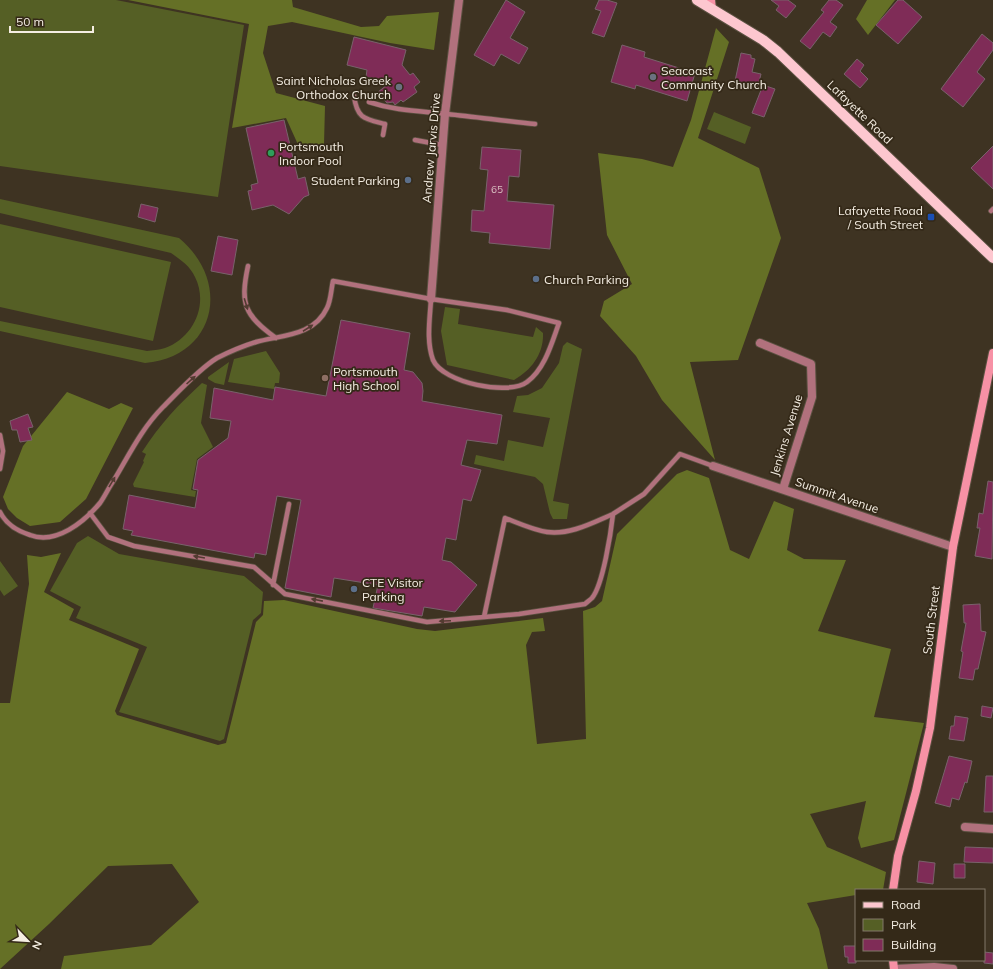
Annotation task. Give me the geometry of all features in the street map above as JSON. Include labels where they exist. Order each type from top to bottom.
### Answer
[{"type":"main road","name":"Lafayette Road","points":[[697,0],[712,4],[778,52],[993,258]]},
{"type":"street","name":"Andrew Jarvis Drive","points":[[431,299],[442,144],[459,0]]},
{"type":"street","name":"Jenkins Avenue","points":[[760,343],[811,364],[812,397],[783,488]]},
{"type":"street","name":"South Street","points":[[893,889],[898,856],[918,784],[930,728],[953,547],[993,353]]},
{"type":"street","name":"Summit Avenue","points":[[713,466],[783,488],[953,547]]},
{"type":"street","points":[[965,827],[993,829]]},
{"type":"street","points":[[894,969],[934,966],[953,969]]},
{"type":"lane","points":[[354,96],[355,106],[359,114],[364,119],[385,124],[383,135]]},
{"type":"lane","points":[[369,102],[384,108],[411,112],[445,114],[535,124]]},
{"type":"lane","points":[[415,140],[442,144]]},
{"type":"lane","points":[[248,266],[244,292],[245,304],[250,314],[260,327],[276,338]]},
{"type":"lane","points":[[0,512],[11,526],[20,532],[44,538],[56,536],[68,530],[90,513],[100,502],[150,422],[177,393],[215,359],[256,342],[303,331],[319,319],[327,308],[333,281],[431,299],[507,310],[559,323],[546,355],[539,368],[529,381],[520,387],[508,389],[477,384],[447,374],[440,369],[434,361],[429,333],[431,299]]},
{"type":"lane","points":[[0,435],[3,451],[0,469]]},
{"type":"lane","points":[[484,617],[505,518],[542,531],[560,532],[586,526],[613,514],[644,494],[680,454],[713,466]]},
{"type":"lane","points":[[273,585],[289,504]]},
{"type":"lane","points":[[90,513],[108,537],[134,546],[254,567],[285,594],[427,622],[519,614],[585,604],[597,589],[611,532],[613,514]]},
{"type":"green space","points":[[0,0],[116,0],[244,25],[218,197],[0,166]]},
{"type":"green space","points":[[128,0],[292,0],[293,7],[361,27],[379,26],[387,16],[439,12],[434,50],[390,43],[292,22],[268,26],[263,53],[276,93],[325,106],[324,144],[300,149],[286,118],[232,128],[249,24]]},
{"type":"green space","points":[[867,0],[895,0],[868,35],[856,19]]},
{"type":"green space","points":[[716,28],[729,42],[698,138],[759,168],[781,238],[738,360],[690,362],[715,460],[662,400],[636,356],[600,316],[604,301],[632,284],[607,235],[598,153],[642,159],[673,167],[691,120]]},
{"type":"green space","points":[[714,112],[751,127],[745,144],[707,129]]},
{"type":"green space","points":[[0,199],[179,238],[196,256],[206,275],[210,295],[208,315],[201,332],[188,347],[169,358],[145,363],[0,331],[0,321],[147,351],[158,350],[175,343],[190,329],[196,319],[200,298],[199,288],[193,273],[185,264],[171,253],[0,213]]},
{"type":"green space","points":[[0,224],[171,262],[153,341],[0,307]]},
{"type":"green space","points":[[445,307],[460,309],[458,324],[533,337],[536,327],[543,333],[543,340],[536,360],[526,371],[514,380],[447,365],[441,331]]},
{"type":"green space","points":[[567,342],[582,349],[553,501],[569,504],[567,519],[553,519],[550,513],[543,484],[535,477],[474,464],[476,455],[504,461],[508,440],[543,447],[550,418],[513,412],[517,396],[528,395],[542,388],[559,363],[563,346]]},
{"type":"green space","points":[[266,351],[280,373],[279,383],[275,383],[274,389],[228,382],[234,359]]},
{"type":"green space","points":[[229,362],[224,385],[215,383],[208,379],[208,377]]},
{"type":"green space","points":[[202,383],[207,385],[201,423],[213,447],[197,459],[191,490],[196,491],[195,497],[134,487],[133,484],[144,462],[143,461],[146,454],[142,452],[170,415]]},
{"type":"green space","points":[[67,392],[109,409],[121,403],[133,408],[86,499],[60,522],[30,526],[17,518],[8,509],[3,497],[23,446]]},
{"type":"green space","points":[[687,470],[709,478],[730,550],[749,559],[774,501],[794,509],[787,550],[804,559],[846,560],[818,631],[891,649],[874,717],[924,723],[894,840],[861,848],[858,838],[866,801],[810,814],[827,847],[886,872],[883,889],[855,889],[855,895],[807,903],[819,929],[828,969],[61,969],[64,956],[151,945],[199,902],[172,864],[108,866],[49,924],[0,969],[0,703],[10,703],[29,584],[27,555],[41,557],[61,553],[44,592],[74,609],[69,620],[139,649],[115,711],[117,715],[218,745],[226,743],[256,622],[263,615],[264,601],[284,600],[417,629],[435,631],[543,618],[545,631],[532,632],[526,645],[537,744],[586,739],[583,611],[595,607],[602,601],[617,534],[677,474]]},
{"type":"green space","points":[[88,536],[119,554],[244,576],[263,592],[261,613],[253,620],[224,739],[220,741],[119,712],[147,647],[76,618],[81,607],[50,591],[77,543]]},
{"type":"green space","points":[[0,561],[18,586],[4,596],[0,590]]},
{"type":"building","points":[[506,0],[525,12],[510,38],[528,48],[519,64],[501,54],[494,66],[474,55]]},
{"type":"building","points":[[599,0],[607,0],[617,3],[604,37],[592,33],[601,11],[595,9]]},
{"type":"building","points":[[771,0],[788,0],[796,6],[786,18],[776,10],[779,6]]},
{"type":"building","points":[[829,0],[836,0],[843,5],[830,22],[837,27],[830,37],[823,32],[810,49],[800,41],[824,12],[821,10]]},
{"type":"building","points":[[898,0],[903,0],[922,17],[898,44],[876,25]]},
{"type":"building","points":[[982,34],[993,43],[993,50],[977,72],[985,79],[963,107],[941,89]]},
{"type":"building","points":[[354,37],[406,50],[402,65],[410,75],[413,73],[420,82],[414,87],[417,92],[403,102],[401,100],[395,105],[393,102],[387,103],[378,92],[391,82],[366,77],[367,70],[347,65]]},
{"type":"building","name":"Seacoast Community Church","points":[[622,45],[645,52],[644,57],[695,73],[687,101],[636,85],[635,89],[611,82]]},
{"type":"building","points":[[741,53],[751,55],[751,58],[755,59],[752,72],[761,74],[758,86],[735,81]]},
{"type":"building","points":[[857,59],[864,65],[860,71],[868,79],[860,88],[844,74]]},
{"type":"building","points":[[763,85],[775,89],[764,117],[752,113]]},
{"type":"building","name":"Portsmouth Indoor Pool","points":[[284,120],[298,179],[305,177],[309,195],[304,197],[289,214],[273,205],[252,210],[248,191],[252,190],[251,185],[258,183],[246,128]]},
{"type":"building","points":[[993,146],[993,189],[971,168]]},
{"type":"building","points":[[482,147],[521,150],[519,177],[509,176],[507,201],[554,205],[550,249],[489,243],[490,233],[471,231],[472,210],[484,211],[488,170],[480,169]]},
{"type":"building","points":[[141,204],[158,208],[155,222],[138,217]]},
{"type":"building","points":[[218,236],[238,240],[232,275],[211,271]]},
{"type":"building","points":[[341,320],[410,333],[404,370],[413,372],[422,383],[422,401],[502,415],[497,444],[467,440],[461,465],[481,470],[471,501],[463,499],[456,540],[446,538],[442,560],[451,562],[477,585],[455,612],[424,607],[422,616],[373,608],[378,585],[334,578],[331,597],[285,588],[301,500],[277,496],[266,555],[255,553],[254,558],[131,535],[133,531],[123,529],[129,495],[195,508],[198,490],[193,489],[198,460],[228,438],[231,421],[210,418],[214,388],[273,400],[275,387],[326,396]]},
{"type":"building","points":[[28,414],[33,427],[28,428],[32,440],[20,442],[17,430],[12,430],[10,421]]},
{"type":"building","points":[[988,481],[993,482],[992,559],[975,556],[980,528],[977,528],[979,513],[983,514]]},
{"type":"building","points":[[980,604],[981,631],[986,632],[978,669],[975,669],[973,680],[959,678],[963,652],[961,651],[966,623],[964,623],[963,605]]},
{"type":"building","points":[[982,706],[993,708],[991,718],[981,716]]},
{"type":"building","points":[[955,716],[968,718],[964,741],[949,739],[951,726],[954,726]]},
{"type":"building","points":[[949,756],[972,761],[967,783],[965,782],[959,800],[952,798],[950,807],[935,803]]},
{"type":"building","points":[[986,776],[993,776],[993,812],[984,812]]},
{"type":"building","points":[[965,847],[993,848],[993,863],[964,862]]},
{"type":"building","points":[[919,861],[935,863],[933,884],[917,882]]},
{"type":"building","points":[[954,864],[965,864],[965,878],[954,878]]},
{"type":"building","points":[[844,946],[855,946],[856,963],[848,963],[848,957],[845,957]]},
{"type":"building","points":[[985,952],[993,953],[993,964],[984,963]]},
{"type":"place","name":"Seacoast Community Church","points":[[653,77]]},
{"type":"place","name":"Saint Nicholas Greek Orthodox Church","points":[[399,87]]},
{"type":"place","name":"Portsmouth Indoor Pool","points":[[271,153]]},
{"type":"place","name":"Student Parking","points":[[408,180]]},
{"type":"place","name":"Lafayette Road / South Street","points":[[931,217]]},
{"type":"place","name":"Church Parking","points":[[536,279]]},
{"type":"place","name":"Portsmouth High School","points":[[325,378]]},
{"type":"place","name":"CTE Visitor Parking","points":[[354,589]]}]
